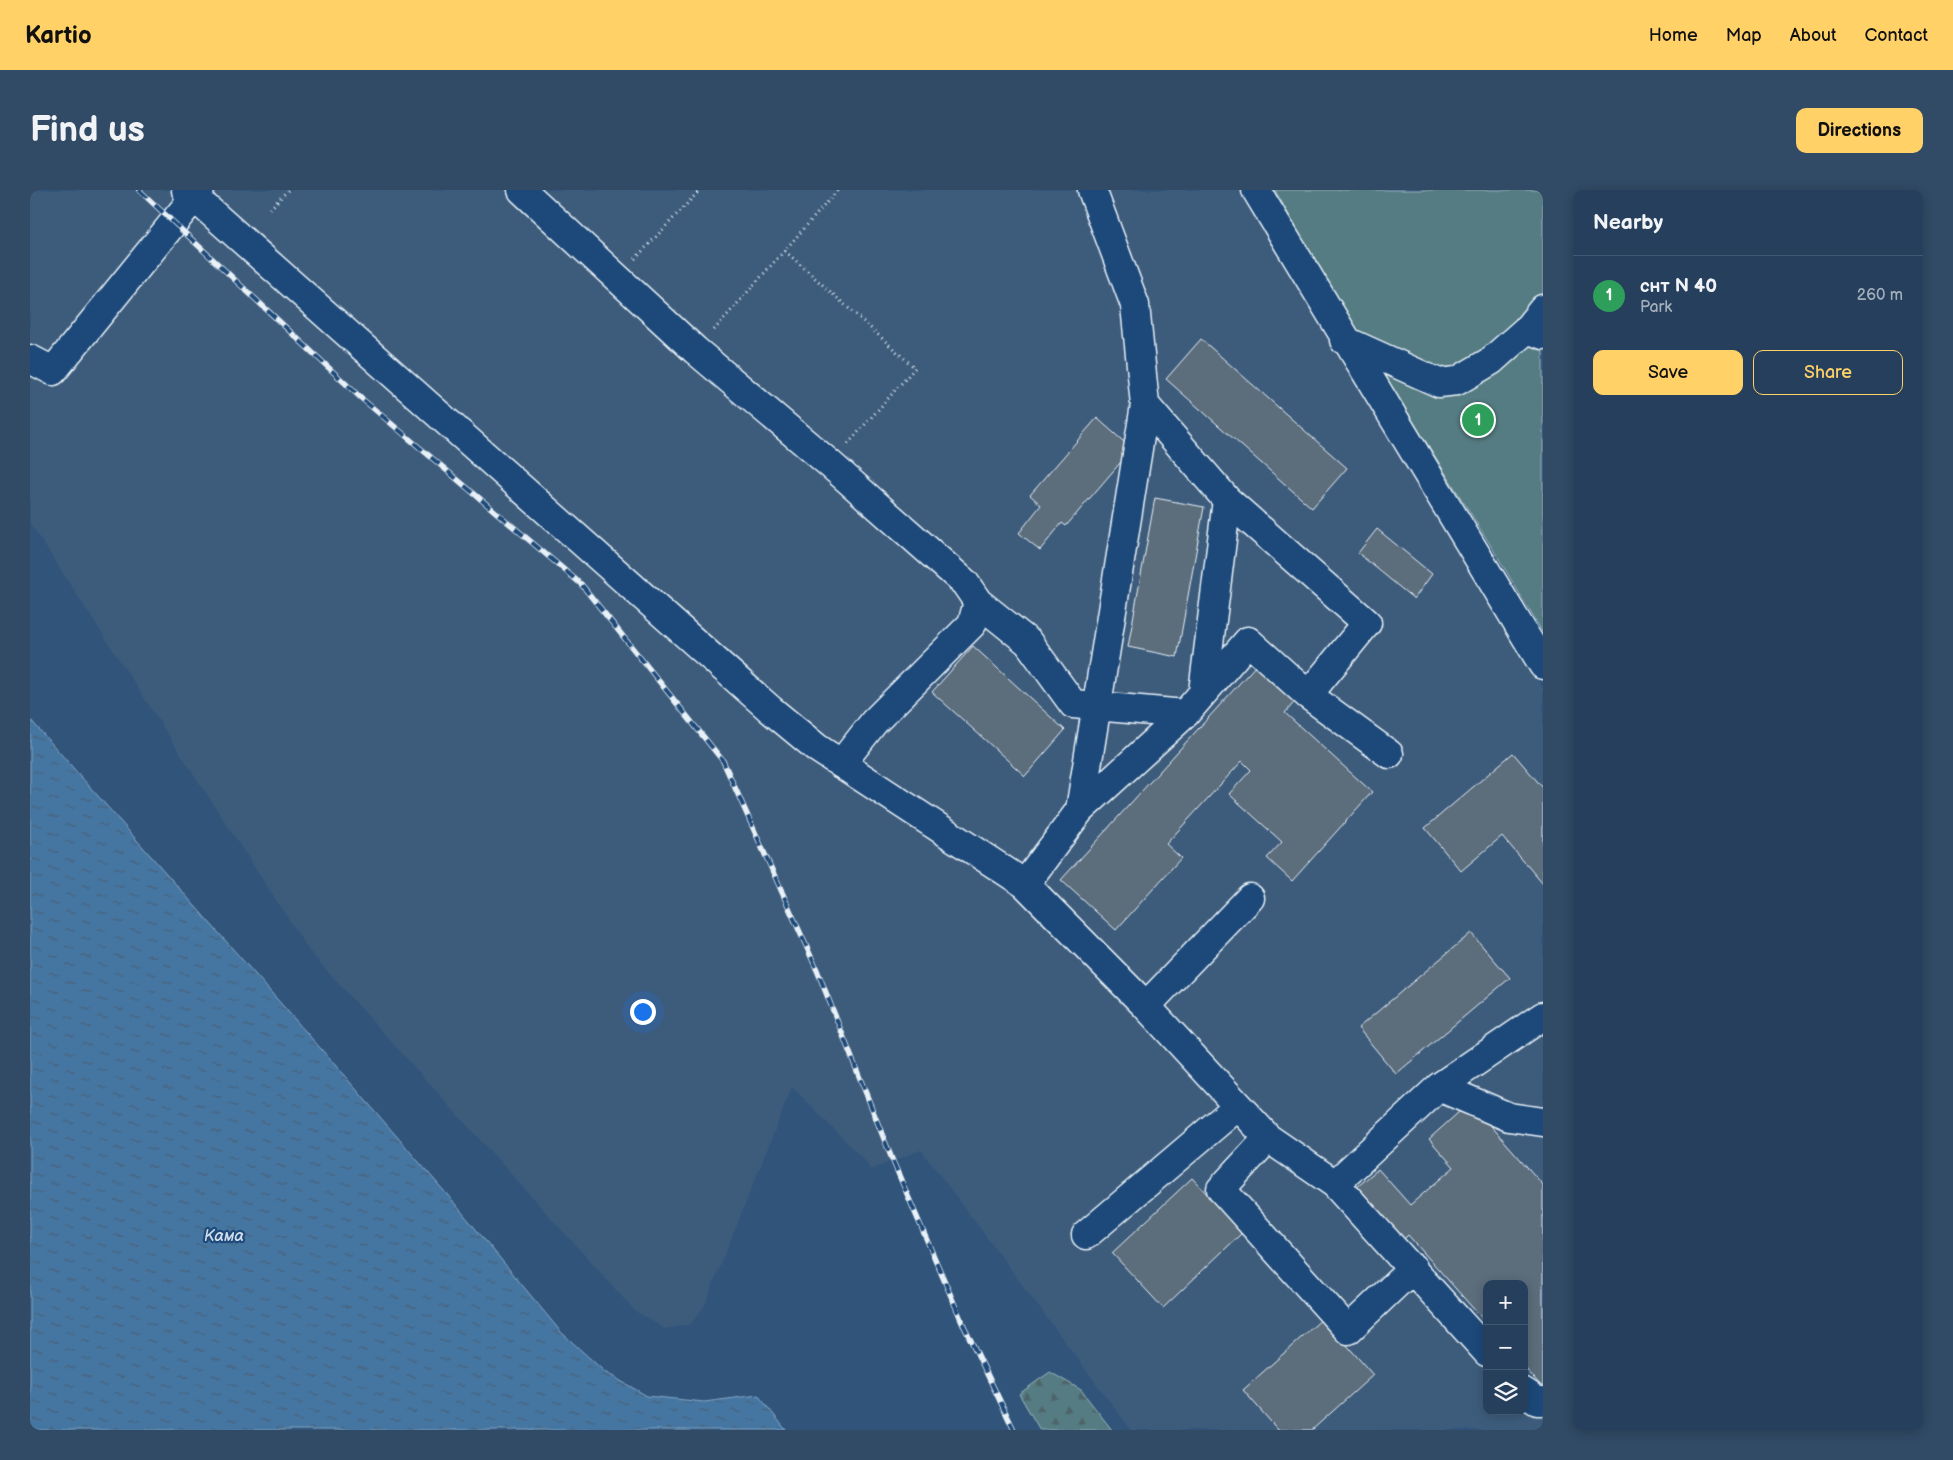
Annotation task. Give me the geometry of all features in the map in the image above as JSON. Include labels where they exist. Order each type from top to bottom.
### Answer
[{"type":"lane","points":[[522,190],[695,350],[830,464],[965,583],[978,602],[1028,642],[1073,704],[1185,714]]},
{"type":"lane","points":[[1080,810],[1145,405],[1135,305],[1092,190]]},
{"type":"lane","points":[[1256,190],[1344,340],[1543,665]]},
{"type":"lane","points":[[30,358],[53,371],[193,192],[771,710],[817,748],[1024,884],[1146,1006],[1268,1138],[1335,1184],[1483,1348]]},
{"type":"lane","points":[[1344,340],[1439,383],[1457,381],[1491,361],[1538,324]]},
{"type":"lane","points":[[1145,405],[1228,500],[1367,623],[1308,695]]},
{"type":"lane","points":[[1203,692],[1228,500]]},
{"type":"lane","points":[[842,764],[874,722],[972,624],[978,602]]},
{"type":"lane","points":[[1024,884],[1080,810],[1185,714],[1248,640],[1308,695],[1389,754]]},
{"type":"lane","points":[[1146,1006],[1250,898]]},
{"type":"lane","points":[[1335,1184],[1439,1087],[1543,1016]]},
{"type":"lane","points":[[1439,1087],[1509,1117],[1543,1122]]},
{"type":"lane","points":[[1086,1235],[1238,1106]]},
{"type":"lane","points":[[1268,1138],[1221,1189],[1348,1330],[1412,1268]]},
{"type":"lane","points":[[1528,1395],[1537,1401],[1543,1402]]},
{"type":"path","points":[[270,209],[288,190]]},
{"type":"path","points":[[618,278],[700,190]]},
{"type":"path","points":[[695,350],[838,190]]},
{"type":"path","points":[[785,250],[915,368],[830,464]]},
{"type":"shaded area","points":[[30,190],[1243,190],[1543,688],[1543,1430],[1131,1430],[921,1150],[870,1170],[865,1161],[792,1087],[705,1305],[691,1324],[665,1329],[635,1311],[309,951],[30,523]]},
{"type":"green space","points":[[1275,190],[1543,190],[1543,633],[1493,549],[1331,290]]},
{"type":"green space","points":[[1050,1372],[1081,1390],[1112,1430],[1040,1430],[1019,1394]]},
{"type":"water","name":"Кама","points":[[30,719],[329,1058],[451,1199],[561,1332],[605,1372],[647,1396],[704,1402],[758,1395],[786,1430],[30,1430]]},
{"type":"building","points":[[1201,339],[1347,468],[1312,508],[1166,379]]},
{"type":"building","points":[[1097,418],[1132,449],[1066,526],[1062,523],[1040,550],[1019,533],[1041,505],[1030,495]]},
{"type":"building","points":[[1155,498],[1204,507],[1177,657],[1128,647]]},
{"type":"building","points":[[1377,529],[1432,574],[1414,599],[1358,553]]},
{"type":"building","points":[[973,646],[1065,730],[1025,776],[932,692]]},
{"type":"building","points":[[1258,663],[1297,699],[1285,713],[1372,792],[1292,881],[1267,858],[1282,842],[1229,794],[1251,770],[1242,761],[1166,844],[1181,858],[1116,930],[1061,880]]},
{"type":"building","points":[[1513,753],[1543,788],[1543,884],[1502,836],[1461,871],[1425,828]]},
{"type":"building","points":[[1471,933],[1510,978],[1396,1074],[1358,1028]]},
{"type":"building","points":[[1470,1102],[1543,1185],[1543,1388],[1528,1371],[1528,1280],[1483,1280],[1483,1319],[1408,1235],[1402,1241],[1356,1188],[1378,1169],[1410,1205],[1454,1167],[1429,1139]]},
{"type":"building","points":[[1192,1178],[1243,1232],[1163,1308],[1112,1253]]},
{"type":"building","points":[[1323,1318],[1373,1375],[1312,1430],[1278,1430],[1243,1390]]},
{"type":"railway","points":[[139,190],[361,398],[581,584],[723,761],[817,970],[892,1159],[963,1324],[1014,1430]]},
{"type":"place","name":"снт N 40","points":[[1478,420]]}]
